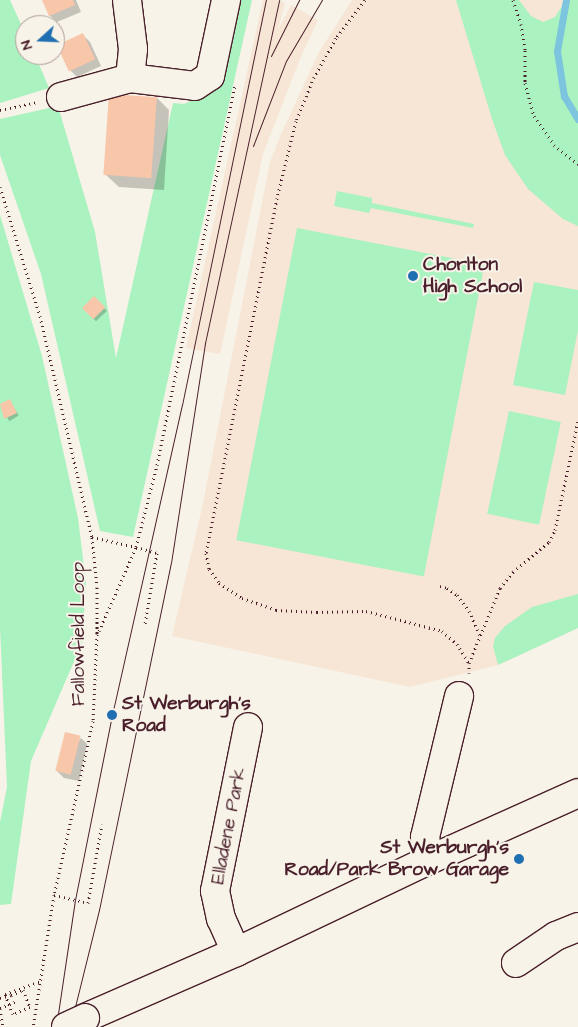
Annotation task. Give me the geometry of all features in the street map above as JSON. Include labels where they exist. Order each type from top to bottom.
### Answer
[{"type":"street","points":[[128,0],[132,49],[130,78]]},
{"type":"street","points":[[61,96],[130,78],[195,86],[210,76],[226,0]]},
{"type":"street","points":[[429,860],[425,837],[459,696]]},
{"type":"street","name":"Elladene Park","points":[[236,952],[221,919],[215,891],[248,727]]},
{"type":"street","points":[[76,1023],[236,952],[429,860],[578,793]]},
{"type":"street","points":[[516,963],[556,936],[578,927]]},
{"type":"path","points":[[365,0],[336,38],[314,77],[296,121],[278,198],[206,553],[209,569],[219,582],[242,598],[276,610],[317,612],[366,611],[442,631],[457,644],[469,663],[470,672],[459,696]]},
{"type":"path","points":[[513,0],[522,24],[525,50],[525,83],[534,116],[554,145],[578,164]]},
{"type":"path","points":[[97,634],[136,547],[157,465],[236,82]]},
{"type":"path","points":[[0,110],[61,96]]},
{"type":"path","name":"Fallowfield Loop","points":[[0,187],[40,316],[92,537],[97,587],[93,721],[54,895],[33,1027]]},
{"type":"path","points":[[469,663],[500,588],[513,572],[549,542],[555,530],[578,421]]},
{"type":"path","points":[[92,537],[157,553],[145,624]]},
{"type":"path","points":[[440,586],[447,588],[457,595],[469,611],[480,637]]},
{"type":"path","points":[[54,895],[88,903],[102,824]]},
{"type":"path","points":[[0,998],[11,994],[23,990],[30,1007],[13,1014],[5,994],[40,981]]},
{"type":"path","points":[[3,1027],[0,1009],[17,1001]]},
{"type":"shaded area","points":[[263,0],[278,0],[285,3],[278,30],[291,5],[318,20],[300,59],[263,154],[220,354],[186,348]]},
{"type":"shaded area","name":"Chorlton High School","points":[[352,0],[578,0],[578,628],[498,665],[410,687],[172,636],[202,508],[270,162],[319,52]]},
{"type":"green space","points":[[0,0],[10,0],[17,15],[15,15],[15,65],[39,65],[49,88],[0,103]]},
{"type":"green space","points":[[237,0],[252,0],[133,537],[100,531],[41,274],[0,155],[0,119],[58,106],[95,232],[116,358],[173,103],[184,104],[205,95]]},
{"type":"green space","points":[[456,0],[519,0],[531,16],[543,22],[555,17],[566,0],[578,0],[578,226],[563,219],[528,189],[505,155],[492,119]]},
{"type":"green space","points":[[337,191],[372,198],[372,203],[474,224],[473,228],[371,208],[369,213],[334,206]]},
{"type":"green space","points":[[0,215],[42,356],[78,518],[86,583],[82,643],[31,761],[11,904],[0,905],[0,822],[7,787],[0,627]]},
{"type":"green space","points":[[297,228],[484,264],[424,577],[236,540]]},
{"type":"green space","points":[[534,282],[578,290],[578,330],[565,395],[513,385]]},
{"type":"green space","points":[[509,411],[561,422],[539,525],[487,514]]},
{"type":"green space","points":[[578,594],[578,628],[498,665],[493,646],[495,638],[505,626],[532,607]]},
{"type":"building","points":[[42,0],[73,0],[75,5],[49,15]]},
{"type":"building","points":[[83,33],[95,59],[69,72],[65,63],[65,41]]},
{"type":"building","points":[[109,94],[157,97],[151,178],[103,175]]},
{"type":"building","points":[[94,296],[105,307],[93,319],[82,308]]},
{"type":"building","points":[[10,399],[17,413],[4,419],[0,404]]},
{"type":"building","points":[[65,732],[81,736],[71,775],[55,771]]},
{"type":"waterway","points":[[566,0],[557,51],[564,96],[578,119]]},
{"type":"tram line","points":[[56,1027],[75,900],[112,715],[182,405],[266,0]]},
{"type":"tram line","points":[[70,1027],[99,910],[171,563],[205,343],[279,0]]},
{"type":"tram line","points":[[271,56],[299,0]]},
{"type":"tram line","points":[[253,146],[286,61],[322,0]]},
{"type":"place","name":"Chorlton High School","points":[[413,276]]},
{"type":"place","name":"St Werburgh's Road","points":[[112,715]]},
{"type":"place","name":"St Werburgh's Road/Park Brow Garage","points":[[519,859]]}]
